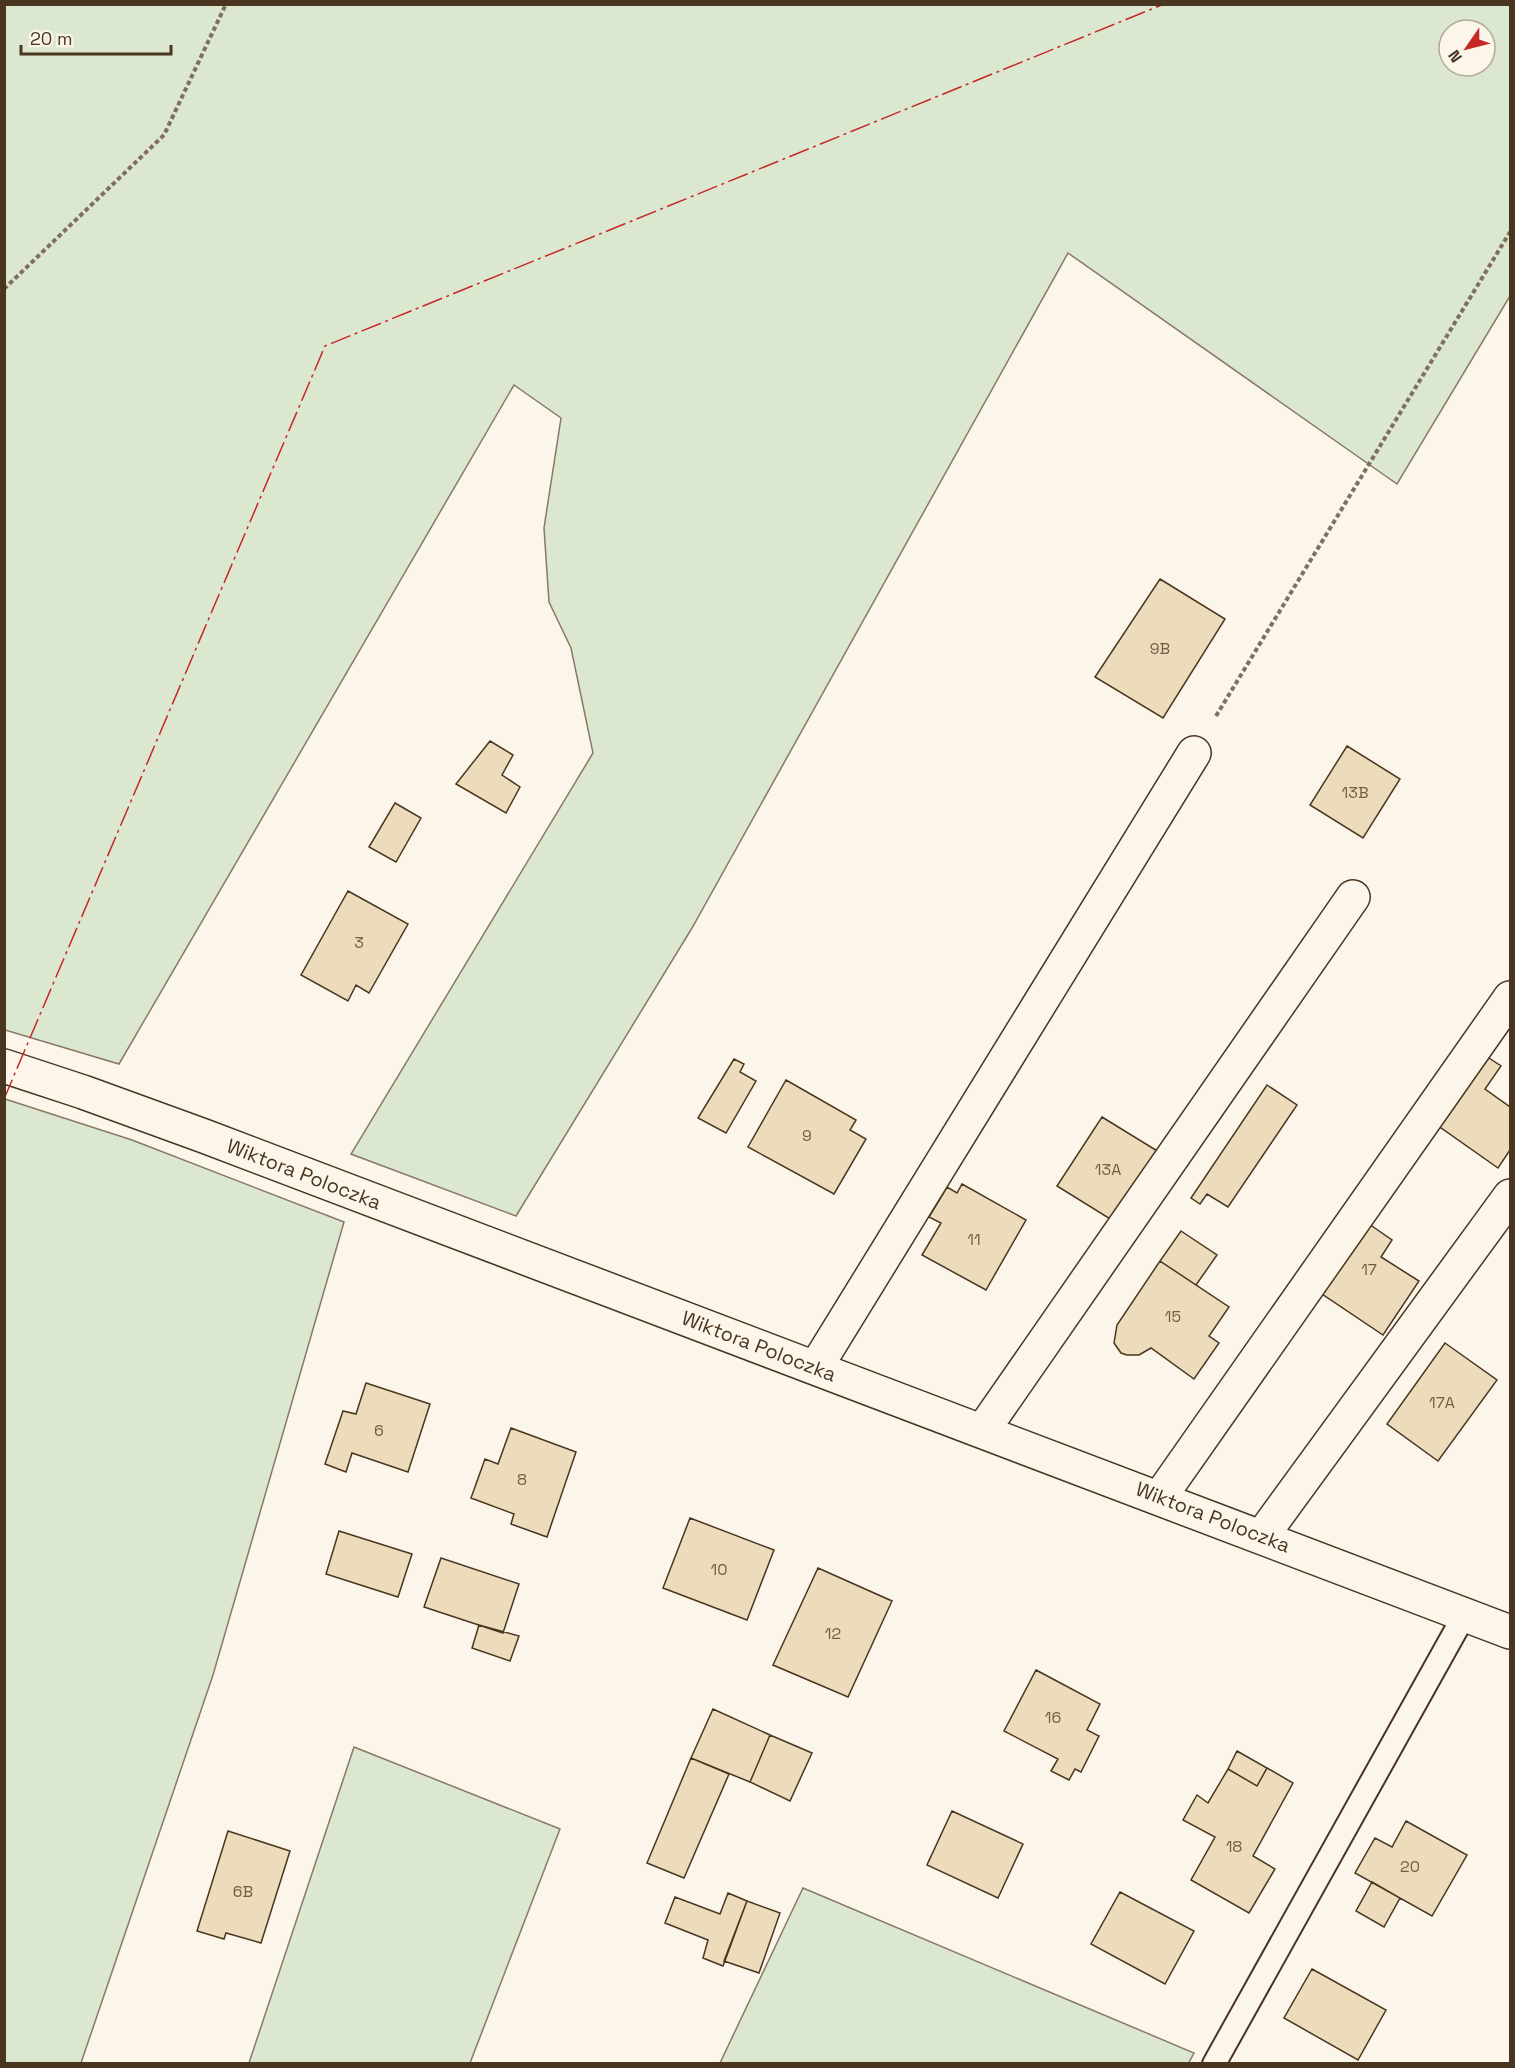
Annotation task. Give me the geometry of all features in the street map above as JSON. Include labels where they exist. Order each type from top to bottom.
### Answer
[{"type":"street","points":[[816,1367],[1194,753]]},
{"type":"street","points":[[983,1431],[1353,897]]},
{"type":"street","points":[[1160,1497],[1510,998]]},
{"type":"street","name":"Wiktora Poloczka","points":[[4,1066],[204,1136],[1160,1497],[1510,1632]]},
{"type":"street","points":[[1262,1536],[1510,1196]]},
{"type":"lane","points":[[1214,2064],[1466,1614]]},
{"type":"path","points":[[4,289],[164,135],[226,4]]},
{"type":"path","points":[[1194,753],[1510,232]]},
{"type":"green space","points":[[4,5],[1510,5],[1510,296],[1397,484],[1068,253],[692,928],[516,1216],[351,1154],[593,753],[571,648],[549,602],[544,528],[561,418],[514,385],[119,1064],[5,1030]]},
{"type":"green space","points":[[5,1099],[132,1140],[344,1222],[213,1675],[81,2063],[5,2063]]},
{"type":"green space","points":[[354,1747],[560,1829],[470,2063],[249,2063]]},
{"type":"green space","points":[[803,1888],[1194,2053],[1188,2064],[720,2063]]},
{"type":"building","points":[[1160,579],[1225,619],[1163,718],[1095,677]]},
{"type":"building","points":[[490,741],[513,755],[502,775],[520,787],[506,813],[456,784]]},
{"type":"building","points":[[1347,746],[1400,779],[1363,838],[1310,805]]},
{"type":"building","points":[[395,803],[421,818],[396,862],[369,847]]},
{"type":"building","points":[[348,891],[408,924],[369,993],[356,985],[348,1001],[301,975]]},
{"type":"building","points":[[1486,1056],[1501,1066],[1485,1089],[1510,1107],[1510,1150],[1498,1168],[1437,1125]]},
{"type":"building","points":[[734,1059],[744,1064],[740,1072],[756,1081],[726,1133],[698,1118]]},
{"type":"building","points":[[786,1080],[856,1120],[850,1130],[866,1139],[834,1194],[748,1147]]},
{"type":"building","points":[[1267,1085],[1297,1105],[1228,1207],[1207,1194],[1200,1204],[1191,1198]]},
{"type":"building","points":[[1102,1117],[1159,1152],[1115,1222],[1057,1186]]},
{"type":"building","points":[[962,1184],[1026,1220],[986,1290],[922,1255],[941,1223],[929,1217],[947,1187],[957,1193]]},
{"type":"building","points":[[1369,1224],[1392,1240],[1381,1257],[1419,1281],[1383,1335],[1322,1294]]},
{"type":"building","points":[[1181,1231],[1217,1255],[1196,1285],[1160,1261]]},
{"type":"building","points":[[1160,1261],[1229,1307],[1209,1336],[1219,1343],[1194,1379],[1151,1348],[1139,1355],[1127,1355],[1121,1353],[1114,1343],[1117,1325]]},
{"type":"building","points":[[1445,1343],[1497,1380],[1438,1461],[1387,1424]]},
{"type":"building","points":[[366,1383],[430,1404],[408,1472],[352,1453],[346,1472],[325,1464],[343,1411],[356,1414]]},
{"type":"building","points":[[511,1428],[576,1452],[547,1537],[511,1524],[514,1514],[471,1498],[485,1459],[498,1464]]},
{"type":"building","points":[[690,1518],[774,1550],[747,1620],[663,1588]]},
{"type":"building","points":[[339,1531],[412,1554],[398,1597],[326,1574]]},
{"type":"building","points":[[441,1558],[519,1584],[503,1633],[424,1607]]},
{"type":"building","points":[[818,1568],[892,1601],[848,1697],[773,1665]]},
{"type":"building","points":[[479,1625],[519,1636],[510,1661],[472,1648]]},
{"type":"building","points":[[1036,1670],[1100,1704],[1087,1730],[1099,1736],[1081,1772],[1075,1769],[1069,1780],[1051,1771],[1058,1759],[1004,1731]]},
{"type":"building","points":[[713,1709],[770,1735],[750,1782],[691,1758]]},
{"type":"building","points":[[770,1735],[812,1753],[790,1801],[750,1782]]},
{"type":"building","points":[[1237,1751],[1267,1768],[1257,1786],[1228,1769]]},
{"type":"building","points":[[691,1758],[729,1774],[684,1878],[647,1863]]},
{"type":"building","points":[[1267,1768],[1293,1783],[1253,1856],[1275,1869],[1249,1913],[1191,1880],[1215,1837],[1183,1820],[1197,1795],[1208,1803],[1228,1769],[1257,1786]]},
{"type":"building","points":[[952,1811],[1023,1844],[998,1898],[927,1865]]},
{"type":"building","points":[[1406,1821],[1467,1855],[1432,1916],[1355,1873],[1375,1838],[1392,1847]]},
{"type":"building","points":[[228,1831],[290,1851],[261,1943],[226,1933],[224,1939],[197,1931]]},
{"type":"building","points":[[1372,1882],[1400,1898],[1384,1927],[1356,1911]]},
{"type":"building","points":[[1120,1892],[1194,1931],[1165,1984],[1091,1944]]},
{"type":"building","points":[[728,1893],[747,1901],[723,1966],[703,1958],[708,1940],[665,1923],[675,1897],[720,1914]]},
{"type":"building","points":[[747,1901],[780,1913],[759,1973],[724,1961]]},
{"type":"building","points":[[1312,1969],[1386,2010],[1358,2060],[1284,2018]]},
{"type":"power","points":[[4,1099],[325,346],[1164,4]]}]
